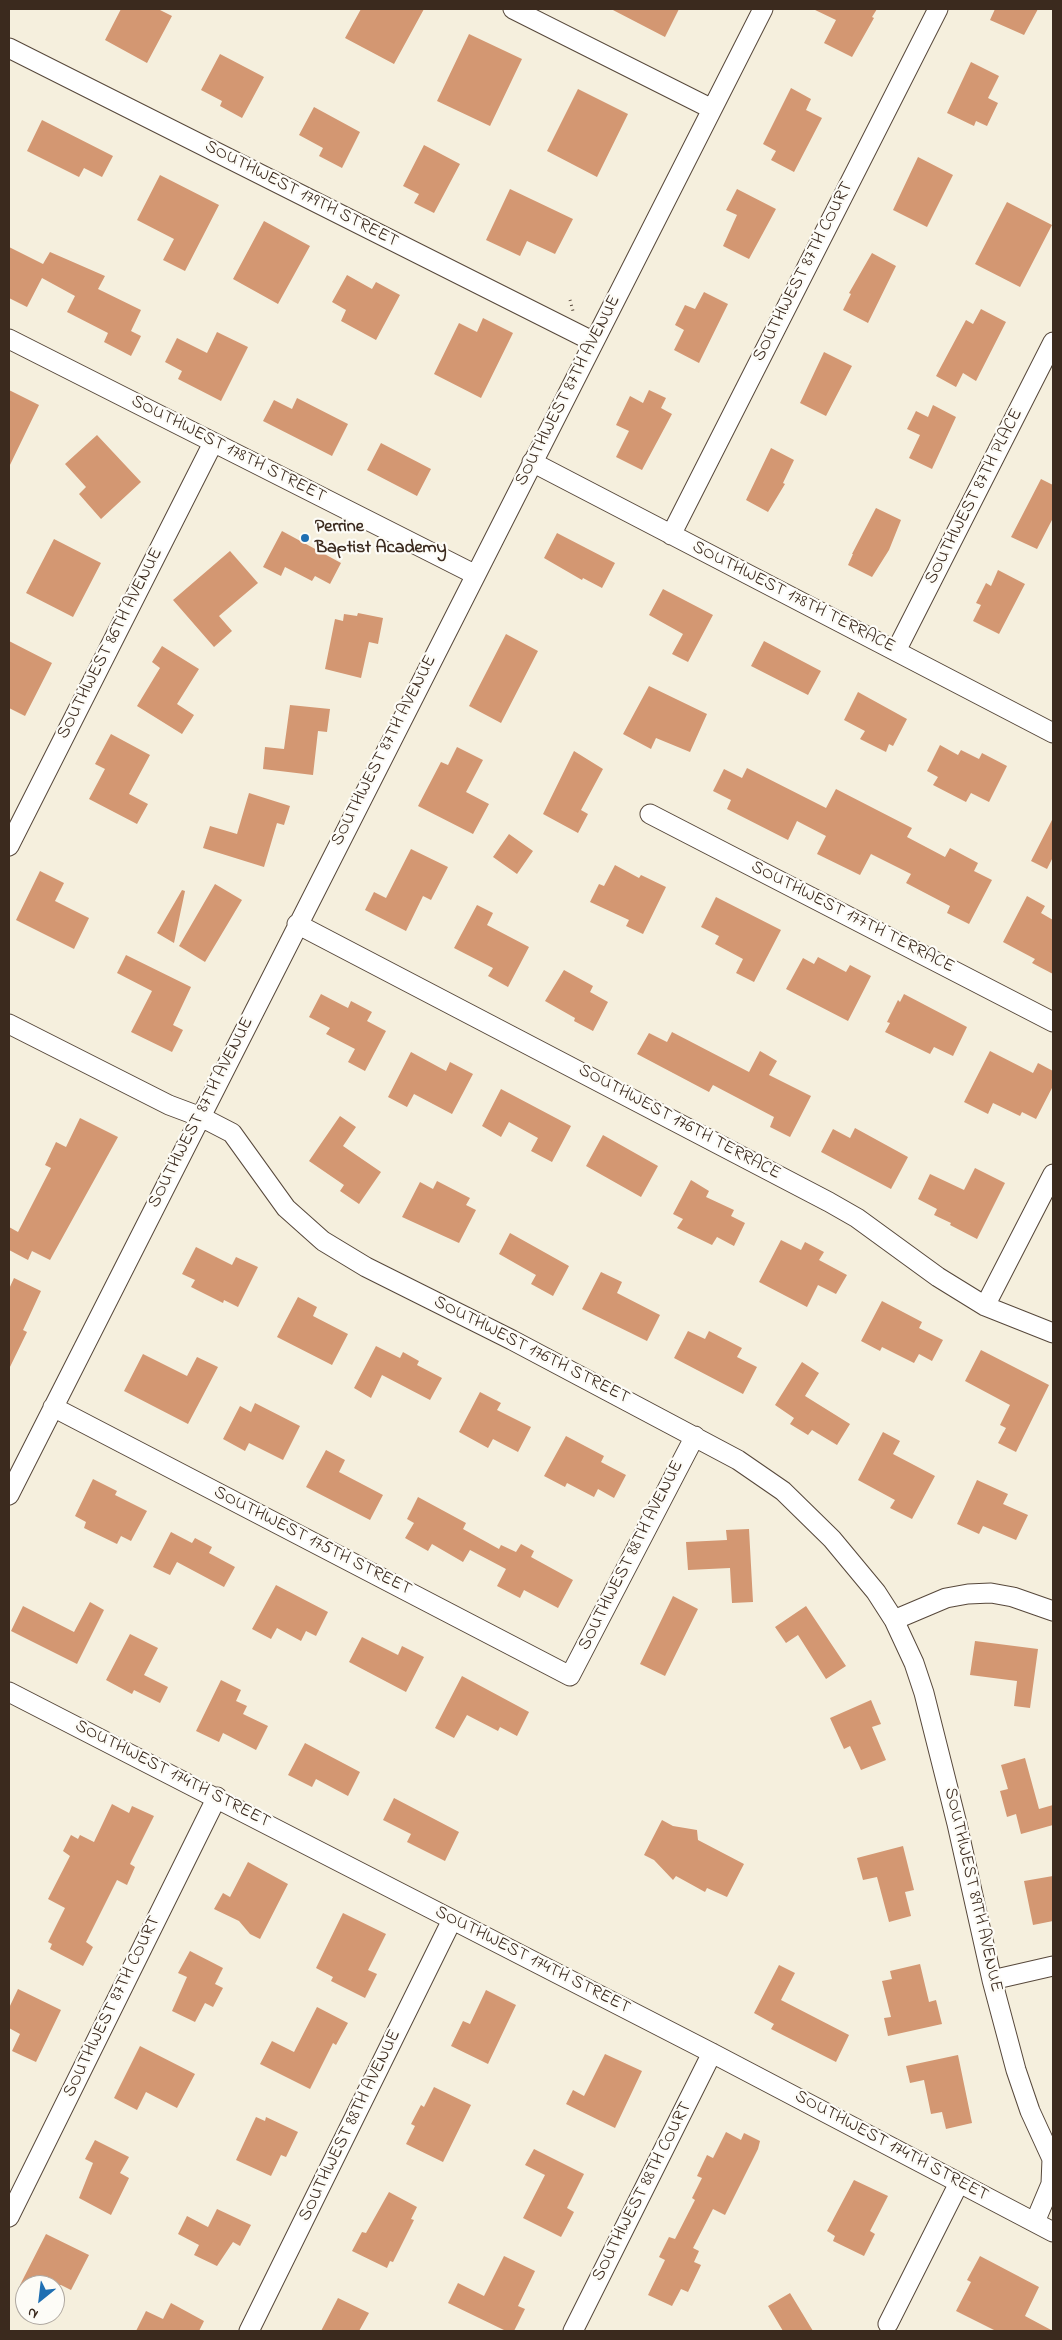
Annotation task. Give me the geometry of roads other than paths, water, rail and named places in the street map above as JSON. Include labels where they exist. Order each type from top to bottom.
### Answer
[{"type":"street","points":[[513,9],[712,109]]},
{"type":"street","name":"SOUTHWEST 87TH AVENUE","points":[[9,1495],[474,574],[763,9]]},
{"type":"street","name":"SOUTHWEST 87TH COURT","points":[[671,535],[938,9]]},
{"type":"street","name":"SOUTHWEST 179TH STREET","points":[[9,48],[594,342]]},
{"type":"street","name":"SOUTHWEST 178TH STREET","points":[[9,339],[474,574]]},
{"type":"street","name":"SOUTHWEST 87TH PLACE","points":[[896,651],[1053,342]]},
{"type":"street","name":"SOUTHWEST 86TH AVENUE","points":[[9,846],[213,443]]},
{"type":"street","name":"SOUTHWEST 178TH TERRACE","points":[[532,462],[1053,733]]},
{"type":"street","name":"SOUTHWEST 177TH TERRACE","points":[[650,814],[1053,1022]]},
{"type":"street","name":"SOUTHWEST 176TH TERRACE","points":[[297,924],[828,1202],[856,1218],[938,1277],[985,1306],[1053,1334]]},
{"type":"street","name":"SOUTHWEST 176TH STREET","points":[[9,1024],[169,1105],[201,1117],[232,1133],[286,1208],[304,1226],[336,1249],[695,1436],[759,1474],[805,1511],[855,1565],[894,1620]]},
{"type":"street","points":[[985,1306],[1053,1174]]},
{"type":"street","name":"SOUTHWEST 175TH STREET","points":[[53,1408],[570,1676]]},
{"type":"street","name":"SOUTHWEST 88TH AVENUE","points":[[570,1676],[695,1436]]},
{"type":"street","points":[[894,1620],[946,1598],[968,1594],[991,1594],[1013,1597],[1053,1611]]},
{"type":"street","name":"SOUTHWEST 89TH AVENUE","points":[[894,1620],[914,1663],[933,1722],[992,1980],[1016,2070],[1030,2111],[1052,2159],[1051,2184],[1036,2222]]},
{"type":"street","name":"SOUTHWEST 174TH STREET","points":[[9,1692],[217,1797],[712,2053],[1053,2232]]},
{"type":"street","name":"SOUTHWEST 87TH COURT","points":[[9,2217],[217,1797]]},
{"type":"street","name":"SOUTHWEST 88TH AVENUE","points":[[249,2331],[452,1920]]},
{"type":"street","points":[[992,1980],[1053,1966]]},
{"type":"street","name":"SOUTHWEST 88TH COURT","points":[[573,2331],[712,2053]]},
{"type":"street","points":[[888,2324],[959,2183]]},
{"type":"place","name":"Perrine Baptist Academy","points":[[305,538]]}]
